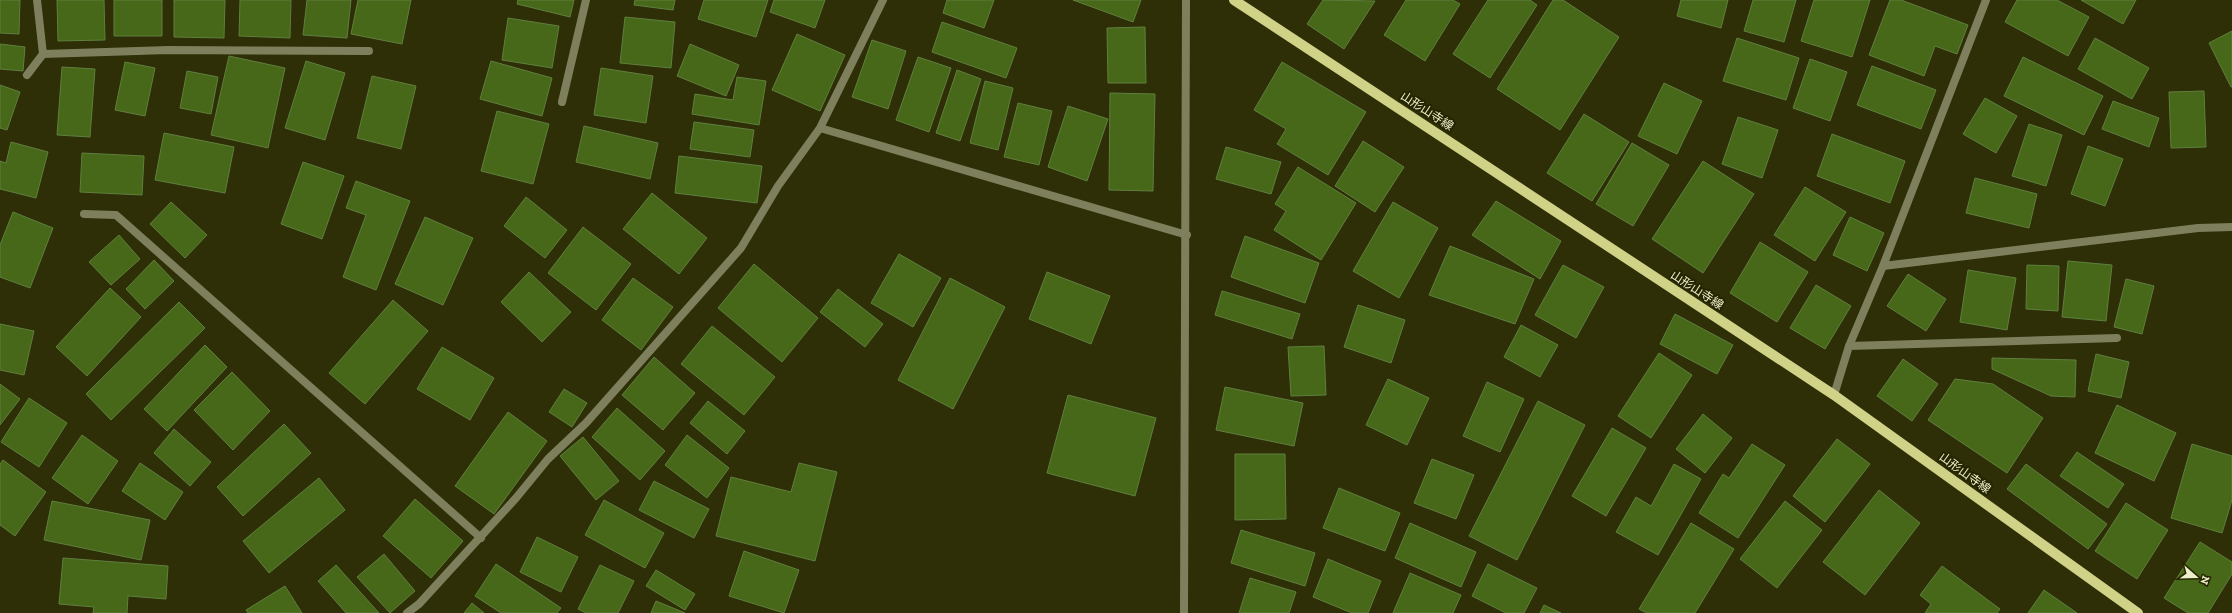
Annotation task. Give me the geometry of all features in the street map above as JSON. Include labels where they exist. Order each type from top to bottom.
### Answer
[{"type":"main road","name":"山形山寺線","points":[[1234,0],[1834,395],[2138,613]]},
{"type":"street","points":[[27,75],[43,54],[37,0]]},
{"type":"street","points":[[562,102],[586,0]]},
{"type":"street","points":[[407,613],[419,604],[481,538],[548,459],[586,423],[741,248],[778,186],[820,128],[883,0]]},
{"type":"street","points":[[1184,613],[1187,236],[1186,0]]},
{"type":"street","points":[[1834,395],[1849,346],[1883,266],[1986,0]]},
{"type":"street","points":[[43,54],[168,50],[369,52]]},
{"type":"street","points":[[820,128],[1187,236]]},
{"type":"street","points":[[84,214],[116,215],[481,538]]},
{"type":"street","points":[[1883,266],[2198,228],[2232,227]]},
{"type":"street","points":[[1849,346],[2117,338]]},
{"type":"building","points":[[0,0],[20,0],[19,34],[0,33]]},
{"type":"building","points":[[57,0],[104,0],[105,40],[58,41]]},
{"type":"building","points":[[114,0],[162,0],[162,36],[114,36]]},
{"type":"building","points":[[174,0],[225,0],[224,38],[174,37]]},
{"type":"building","points":[[240,0],[291,0],[290,38],[239,36]]},
{"type":"building","points":[[307,0],[351,0],[347,38],[303,35]]},
{"type":"building","points":[[358,0],[411,0],[402,44],[351,34]]},
{"type":"building","points":[[518,0],[574,0],[570,17],[517,4]]},
{"type":"building","points":[[635,0],[675,0],[673,10],[634,5]]},
{"type":"building","points":[[704,0],[768,0],[756,37],[698,19]]},
{"type":"building","points":[[774,0],[825,0],[815,28],[770,12]]},
{"type":"building","points":[[947,0],[994,0],[984,28],[943,13]]},
{"type":"building","points":[[1073,0],[1141,0],[1133,22]]},
{"type":"building","points":[[1323,0],[1375,1],[1344,49],[1307,24]]},
{"type":"building","points":[[1406,0],[1453,0],[1460,4],[1425,61],[1384,35]]},
{"type":"building","points":[[1488,0],[1530,0],[1537,5],[1490,78],[1453,54]]},
{"type":"building","points":[[1553,0],[1563,0],[1619,37],[1560,130],[1497,89]]},
{"type":"building","points":[[1681,0],[1728,0],[1721,28],[1677,16]]},
{"type":"building","points":[[1753,0],[1796,0],[1784,42],[1744,31]]},
{"type":"building","points":[[1814,0],[1870,0],[1852,57],[1801,41]]},
{"type":"building","points":[[1890,0],[1901,0],[1968,25],[1957,54],[1935,46],[1924,76],[1869,55]]},
{"type":"building","points":[[2017,0],[2057,0],[2089,17],[2068,56],[2005,22]]},
{"type":"building","points":[[2081,0],[2136,0],[2123,24]]},
{"type":"building","points":[[625,17],[675,22],[671,68],[620,63]]},
{"type":"building","points":[[508,18],[559,26],[552,68],[502,60]]},
{"type":"building","points":[[942,22],[1017,48],[1006,78],[932,52]]},
{"type":"building","points":[[1145,27],[1146,83],[1108,83],[1107,28]]},
{"type":"building","points":[[2232,31],[2232,87],[2231,87],[2209,43]]},
{"type":"building","points":[[797,34],[845,55],[820,111],[772,90]]},
{"type":"building","points":[[1737,38],[1799,58],[1786,100],[1723,81]]},
{"type":"building","points":[[2095,38],[2149,68],[2132,99],[2078,69]]},
{"type":"building","points":[[872,40],[906,51],[888,109],[852,97]]},
{"type":"building","points":[[0,44],[25,47],[23,71],[0,69]]},
{"type":"building","points":[[690,44],[739,65],[726,96],[677,76]]},
{"type":"building","points":[[229,56],[285,68],[268,148],[211,135]]},
{"type":"building","points":[[918,57],[951,68],[929,132],[896,120]]},
{"type":"building","points":[[2023,57],[2103,96],[2084,135],[2004,96]]},
{"type":"building","points":[[1810,59],[1847,72],[1830,121],[1793,108]]},
{"type":"building","points":[[306,61],[345,73],[325,140],[285,128]]},
{"type":"building","points":[[491,61],[552,78],[542,116],[480,99]]},
{"type":"building","points":[[125,62],[155,68],[145,116],[115,110]]},
{"type":"building","points":[[1282,62],[1366,112],[1328,175],[1277,144],[1286,129],[1254,110]]},
{"type":"building","points":[[1872,66],[1936,90],[1921,129],[1857,105]]},
{"type":"building","points":[[62,67],[95,69],[90,137],[57,135]]},
{"type":"building","points":[[601,68],[653,76],[646,123],[594,115]]},
{"type":"building","points":[[957,70],[981,79],[960,141],[936,133]]},
{"type":"building","points":[[187,71],[218,77],[211,114],[180,108]]},
{"type":"building","points":[[372,76],[416,86],[401,149],[357,138]]},
{"type":"building","points":[[737,77],[766,81],[759,125],[692,114],[695,94],[733,100]]},
{"type":"building","points":[[985,81],[1013,88],[998,150],[970,143]]},
{"type":"building","points":[[1664,83],[1702,101],[1677,154],[1638,136]]},
{"type":"building","points":[[0,85],[20,92],[7,130],[0,128]]},
{"type":"building","points":[[2204,91],[2206,147],[2171,148],[2169,92]]},
{"type":"building","points":[[1110,93],[1155,94],[1153,191],[1109,190]]},
{"type":"building","points":[[1985,98],[2017,116],[1996,153],[1963,134]]},
{"type":"building","points":[[2113,101],[2159,118],[2149,147],[2102,129]]},
{"type":"building","points":[[1018,103],[1052,111],[1039,165],[1004,157]]},
{"type":"building","points":[[1068,106],[1108,119],[1087,181],[1048,167]]},
{"type":"building","points":[[497,111],[549,124],[533,184],[481,171]]},
{"type":"building","points":[[1584,114],[1629,142],[1592,201],[1547,173]]},
{"type":"building","points":[[1738,117],[1778,130],[1762,178],[1722,164]]},
{"type":"building","points":[[694,122],[754,130],[750,157],[690,149]]},
{"type":"building","points":[[2029,124],[2062,135],[2046,186],[2012,176]]},
{"type":"building","points":[[584,126],[658,143],[650,179],[576,162]]},
{"type":"building","points":[[164,133],[234,147],[225,193],[155,180]]},
{"type":"building","points":[[1832,134],[1905,161],[1890,203],[1817,176]]},
{"type":"building","points":[[1363,141],[1404,167],[1375,212],[1335,186]]},
{"type":"building","points":[[11,142],[48,152],[36,198],[0,189],[0,161],[6,163]]},
{"type":"building","points":[[1632,143],[1669,165],[1633,226],[1596,204]]},
{"type":"building","points":[[2088,146],[2123,159],[2105,206],[2071,194]]},
{"type":"building","points":[[1226,147],[1281,162],[1271,194],[1216,179]]},
{"type":"building","points":[[82,153],[144,156],[142,195],[80,192]]},
{"type":"building","points":[[679,156],[762,166],[757,203],[675,193]]},
{"type":"building","points":[[1703,161],[1754,194],[1703,273],[1652,239]]},
{"type":"building","points":[[303,162],[344,176],[322,239],[281,224]]},
{"type":"building","points":[[1298,167],[1356,203],[1321,260],[1274,230],[1286,211],[1275,204]]},
{"type":"building","points":[[1975,178],[2037,194],[2029,228],[1966,213]]},
{"type":"building","points":[[356,181],[410,201],[376,290],[343,277],[366,215],[346,208]]},
{"type":"building","points":[[1805,187],[1846,212],[1815,261],[1774,235]]},
{"type":"building","points":[[652,193],[707,238],[679,274],[623,229]]},
{"type":"building","points":[[526,197],[567,230],[545,258],[504,226]]},
{"type":"building","points":[[1496,201],[1561,241],[1540,279],[1472,235]]},
{"type":"building","points":[[171,202],[207,235],[185,258],[150,224]]},
{"type":"building","points":[[1393,202],[1438,228],[1399,298],[1353,271]]},
{"type":"building","points":[[13,212],[53,228],[30,288],[0,277],[0,245]]},
{"type":"building","points":[[425,217],[473,238],[443,305],[395,284]]},
{"type":"building","points":[[1850,217],[1884,233],[1867,271],[1833,255]]},
{"type":"building","points":[[583,227],[631,264],[596,310],[548,273]]},
{"type":"building","points":[[119,235],[140,259],[111,285],[89,262]]},
{"type":"building","points":[[1245,236],[1319,263],[1305,303],[1231,277]]},
{"type":"building","points":[[1760,242],[1808,272],[1777,322],[1730,293]]},
{"type":"building","points":[[1450,246],[1534,279],[1515,324],[1429,295]]},
{"type":"building","points":[[899,254],[941,278],[913,327],[871,303]]},
{"type":"building","points":[[154,260],[174,281],[145,309],[126,289]]},
{"type":"building","points":[[2068,261],[2112,265],[2106,321],[2062,317]]},
{"type":"building","points":[[754,264],[818,318],[782,362],[718,308]]},
{"type":"building","points":[[1563,265],[1604,287],[1576,338],[1535,315]]},
{"type":"building","points":[[2027,265],[2059,266],[2058,311],[2026,309]]},
{"type":"building","points":[[1968,270],[2016,278],[2007,330],[1960,322]]},
{"type":"building","points":[[529,272],[571,312],[542,342],[501,302]]},
{"type":"building","points":[[1047,272],[1110,296],[1091,344],[1029,319]]},
{"type":"building","points":[[1908,274],[1946,299],[1926,331],[1887,306]]},
{"type":"building","points":[[633,278],[673,307],[641,350],[602,320]]},
{"type":"building","points":[[950,278],[1005,307],[953,409],[898,380]]},
{"type":"building","points":[[2126,279],[2154,286],[2142,334],[2114,327]]},
{"type":"building","points":[[1816,285],[1851,306],[1825,349],[1790,328]]},
{"type":"building","points":[[110,288],[141,317],[87,376],[56,347]]},
{"type":"building","points":[[838,289],[883,324],[865,347],[820,312]]},
{"type":"building","points":[[1222,291],[1300,314],[1292,339],[1215,315]]},
{"type":"building","points":[[393,300],[428,331],[365,404],[329,373]]},
{"type":"building","points":[[179,302],[205,328],[111,420],[86,394]]},
{"type":"building","points":[[1358,305],[1405,320],[1391,363],[1344,347]]},
{"type":"building","points":[[1675,314],[1733,345],[1717,374],[1660,344]]},
{"type":"building","points":[[0,324],[34,331],[24,375],[0,370]]},
{"type":"building","points":[[1521,325],[1558,345],[1540,377],[1504,357]]},
{"type":"building","points":[[712,326],[775,377],[744,415],[681,364]]},
{"type":"building","points":[[205,345],[227,367],[167,431],[144,409]]},
{"type":"building","points":[[1324,346],[1326,395],[1291,396],[1288,347]]},
{"type":"building","points":[[442,347],[494,378],[470,420],[417,389]]},
{"type":"building","points":[[1659,353],[1692,375],[1651,438],[1618,416]]},
{"type":"building","points":[[2096,354],[2129,362],[2121,398],[2088,391]]},
{"type":"building","points":[[654,357],[695,393],[663,430],[622,395]]},
{"type":"building","points":[[1992,358],[2076,360],[2075,397],[2051,396],[1992,369]]},
{"type":"building","points":[[1903,359],[1938,384],[1912,421],[1877,396]]},
{"type":"building","points":[[232,372],[270,411],[233,450],[194,410]]},
{"type":"building","points":[[1388,379],[1429,398],[1407,445],[1366,425]]},
{"type":"building","points":[[1955,379],[1993,384],[2043,418],[2007,473],[1928,420]]},
{"type":"building","points":[[1487,382],[1524,399],[1500,452],[1463,436]]},
{"type":"building","points":[[0,384],[20,399],[0,425]]},
{"type":"building","points":[[1225,387],[1303,403],[1294,446],[1216,430]]},
{"type":"building","points":[[564,389],[587,403],[572,427],[549,412]]},
{"type":"building","points":[[1068,395],[1156,418],[1135,496],[1047,473]]},
{"type":"building","points":[[29,398],[67,423],[39,467],[1,442]]},
{"type":"building","points":[[708,401],[745,431],[727,454],[690,423]]},
{"type":"building","points":[[1538,401],[1585,425],[1517,560],[1469,536]]},
{"type":"building","points":[[2117,405],[2176,433],[2154,481],[2095,453]]},
{"type":"building","points":[[617,408],[665,451],[640,480],[592,437]]},
{"type":"building","points":[[508,412],[547,441],[494,514],[455,486]]},
{"type":"building","points":[[1703,414],[1732,438],[1705,473],[1676,449]]},
{"type":"building","points":[[284,424],[311,453],[243,516],[217,487]]},
{"type":"building","points":[[1612,428],[1646,448],[1606,516],[1572,496]]},
{"type":"building","points":[[174,429],[211,462],[190,486],[154,453]]},
{"type":"building","points":[[82,435],[118,461],[88,504],[52,478]]},
{"type":"building","points":[[687,435],[729,468],[707,498],[665,465]]},
{"type":"building","points":[[583,437],[619,481],[596,500],[560,456]]},
{"type":"building","points":[[1837,439],[1870,464],[1825,522],[1793,496]]},
{"type":"building","points":[[1752,444],[1785,465],[1738,538],[1699,513],[1723,474],[1729,478]]},
{"type":"building","points":[[2192,444],[2232,456],[2232,500],[2222,533],[2171,518]]},
{"type":"building","points":[[2077,452],[2124,484],[2108,508],[2060,476]]},
{"type":"building","points":[[1235,454],[1285,454],[1286,519],[1235,520]]},
{"type":"building","points":[[1432,459],[1474,475],[1456,519],[1414,503]]},
{"type":"building","points":[[3,460],[46,492],[15,536],[0,525],[0,464]]},
{"type":"building","points":[[140,463],[183,492],[165,520],[122,491]]},
{"type":"building","points":[[799,463],[837,472],[815,561],[716,536],[731,477],[791,492]]},
{"type":"building","points":[[1674,464],[1701,479],[1658,555],[1616,532],[1636,497],[1651,506]]},
{"type":"building","points":[[2026,464],[2107,524],[2088,549],[2007,489]]},
{"type":"building","points":[[319,478],[345,510],[269,573],[243,541]]},
{"type":"building","points":[[654,481],[709,509],[694,538],[639,510]]},
{"type":"building","points":[[1339,488],[1400,513],[1385,551],[1323,528]]},
{"type":"building","points":[[1879,490],[1920,523],[1865,595],[1823,562]]},
{"type":"building","points":[[415,499],[463,541],[431,578],[383,536]]},
{"type":"building","points":[[604,500],[664,533],[645,568],[585,535]]},
{"type":"building","points":[[52,501],[150,520],[141,560],[44,540]]},
{"type":"building","points":[[1785,501],[1822,530],[1777,588],[1740,559]]},
{"type":"building","points":[[2126,503],[2168,530],[2137,579],[2095,551]]},
{"type":"building","points":[[1410,523],[1476,552],[1461,587],[1395,558]]},
{"type":"building","points":[[1691,523],[1734,549],[1695,613],[1647,613],[1639,609]]},
{"type":"building","points":[[1241,530],[1315,553],[1305,586],[1231,563]]},
{"type":"building","points":[[537,537],[578,557],[561,592],[520,572]]},
{"type":"building","points":[[2200,542],[2232,562],[2232,574],[2208,613],[2188,613],[2164,598]]},
{"type":"building","points":[[744,551],[799,570],[784,613],[729,596]]},
{"type":"building","points":[[384,554],[415,591],[390,613],[357,577]]},
{"type":"building","points":[[63,558],[168,566],[166,599],[128,596],[127,613],[93,613],[94,607],[59,604]]},
{"type":"building","points":[[1328,559],[1381,581],[1368,613],[1352,613],[1313,597]]},
{"type":"building","points":[[496,564],[561,608],[557,613],[501,613],[475,596]]},
{"type":"building","points":[[1488,564],[1537,588],[1524,613],[1506,613],[1472,596]]},
{"type":"building","points":[[336,565],[379,613],[346,613],[318,581]]},
{"type":"building","points":[[600,565],[634,581],[618,613],[586,613],[578,609]]},
{"type":"building","points":[[1942,566],[2000,609],[1997,613],[1925,613],[1931,604],[1920,595]]},
{"type":"building","points":[[656,570],[695,594],[685,610],[646,586]]},
{"type":"building","points":[[1410,573],[1461,595],[1453,613],[1393,613]]},
{"type":"building","points":[[1250,578],[1296,592],[1289,613],[1239,613]]},
{"type":"building","points":[[285,586],[302,613],[248,613],[246,610]]},
{"type":"building","points":[[2044,590],[2077,613],[2028,613]]},
{"type":"building","points":[[656,601],[685,613],[651,613]]},
{"type":"building","points":[[472,603],[484,613],[464,613]]},
{"type":"building","points":[[1544,605],[1561,613],[1540,613]]}]
